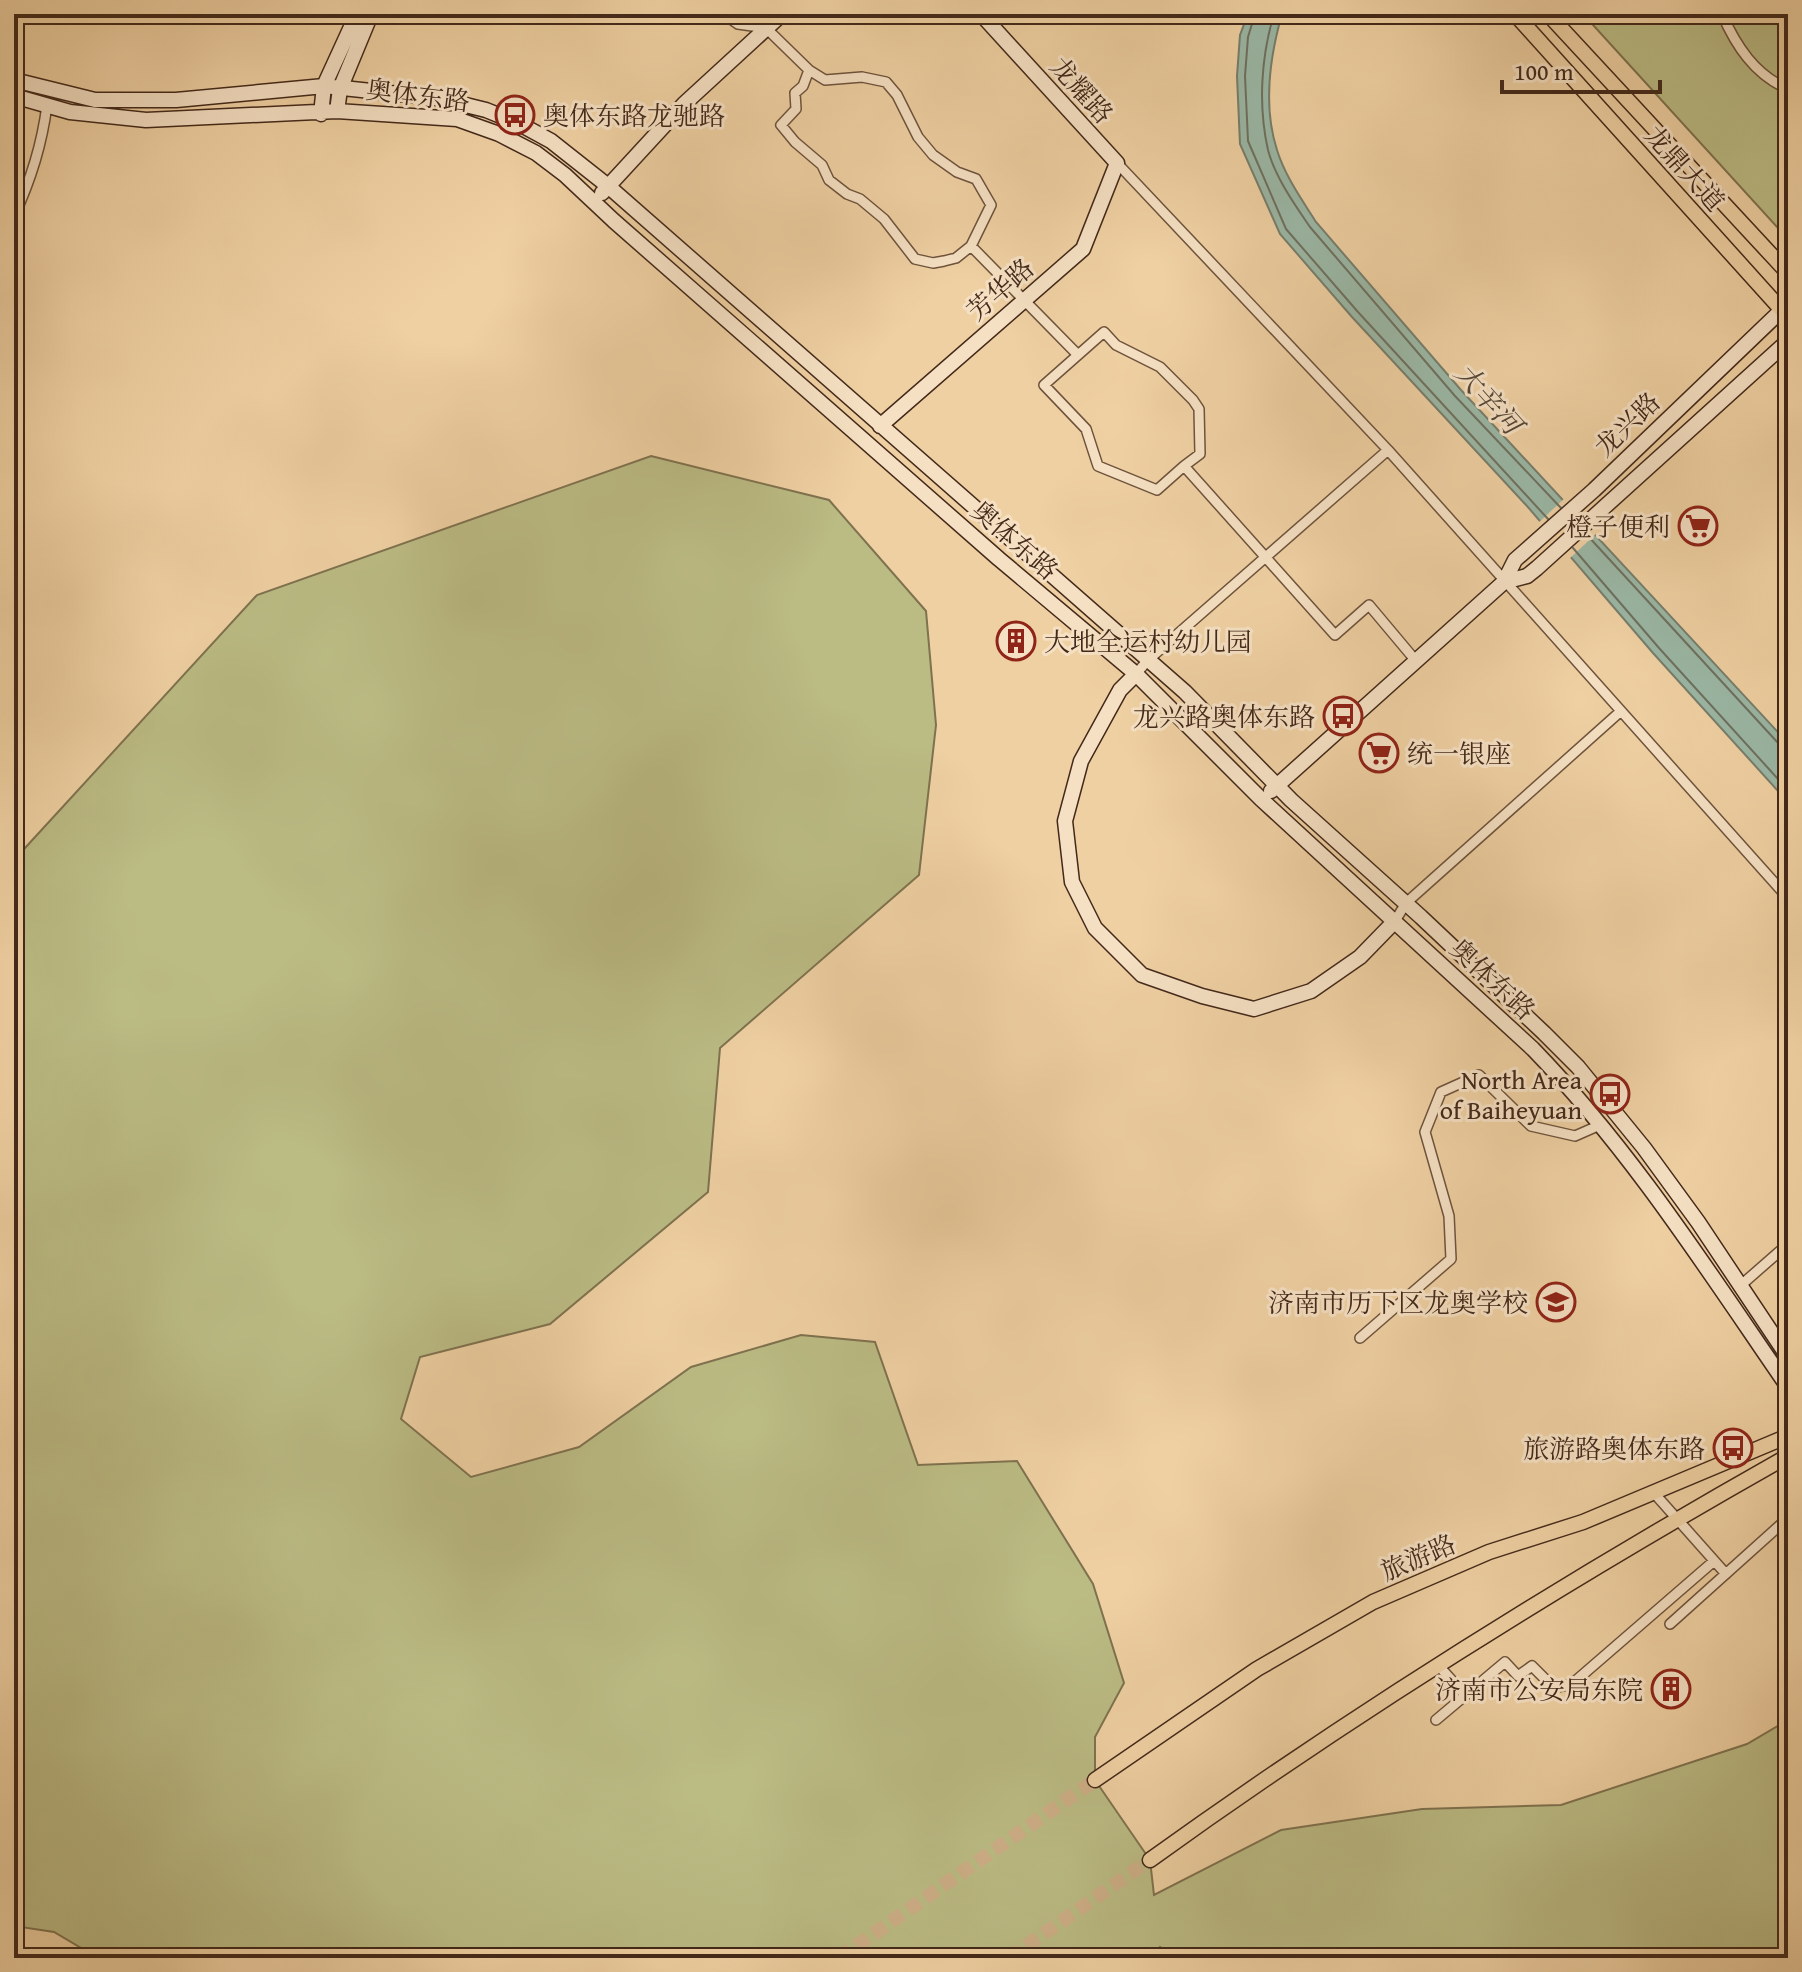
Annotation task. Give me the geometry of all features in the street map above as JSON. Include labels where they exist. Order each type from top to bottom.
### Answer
[{"type":"main road","points":[[321,114],[324,86],[357,14]]},
{"type":"main road","points":[[337,111],[340,89],[371,14]]},
{"type":"main road","points":[[594,202],[684,104],[782,14]]},
{"type":"main road","name":"龙耀路","points":[[981,14],[1117,163]]},
{"type":"main road","name":"龙鼎大道","points":[[1515,14],[1786,310]]},
{"type":"main road","name":"龙鼎大道","points":[[1548,14],[1788,273]]},
{"type":"main road","points":[[14,80],[95,100],[176,100],[324,86],[437,98],[486,110],[551,141],[608,186],[1185,692],[1291,800],[1406,903],[1578,1067],[1644,1148],[1788,1357]]},
{"type":"main road","name":"奥体东路","points":[[14,96],[70,112],[146,120],[337,111],[457,119],[499,134],[536,153],[565,175],[987,549],[1136,674],[1261,799],[1533,1049],[1569,1086],[1676,1224],[1788,1387]]},
{"type":"main road","name":"芳华路","points":[[880,426],[1083,249],[1117,163]]},
{"type":"main road","name":"龙兴路","points":[[1261,799],[1504,582],[1515,560],[1786,310]]},
{"type":"main road","name":"龙兴路","points":[[1504,582],[1527,576],[1537,568],[1788,341]]},
{"type":"main road","points":[[1136,674],[1120,690],[1081,761],[1065,821],[1072,882],[1095,928],[1142,975],[1202,996],[1254,1009],[1311,991],[1360,957],[1395,921]]},
{"type":"main road","name":"旅游路","points":[[1095,1780],[1257,1669],[1373,1602],[1489,1552],[1583,1522],[1788,1436]]},
{"type":"main road","points":[[1150,1860],[1261,1780],[1438,1665],[1677,1519],[1788,1456]]},
{"type":"street","points":[[724,14],[738,24],[766,28],[809,70],[825,80],[862,77],[886,82],[897,95],[918,137],[933,155],[957,172],[976,179],[991,205],[971,246],[956,258],[944,261],[933,263],[915,259],[884,219],[860,199],[847,194],[829,180],[822,165],[781,125],[796,109],[795,93],[803,86],[809,70]]},
{"type":"street","points":[[1722,14],[1732,38],[1767,80],[1788,89]]},
{"type":"street","points":[[14,216],[43,139],[47,105]]},
{"type":"street","points":[[1117,163],[1388,450],[1788,898]]},
{"type":"street","points":[[971,246],[1078,355]]},
{"type":"street","points":[[1104,332],[1116,345],[1160,367],[1199,409],[1200,454],[1184,466],[1157,490],[1098,466],[1086,429],[1044,385],[1104,332]]},
{"type":"street","points":[[1136,674],[1148,660],[1388,450]]},
{"type":"street","points":[[1184,466],[1335,635],[1369,605],[1416,661]]},
{"type":"street","points":[[1395,921],[1406,903],[1621,711]]},
{"type":"street","points":[[1360,1338],[1451,1259],[1449,1216],[1425,1132],[1441,1092],[1479,1075],[1531,1126],[1575,1136],[1600,1125]]},
{"type":"street","points":[[1740,1286],[1788,1244]]},
{"type":"street","points":[[1654,1493],[1726,1574]]},
{"type":"street","points":[[1670,1624],[1788,1518]]},
{"type":"street","points":[[1436,1720],[1505,1662],[1518,1676],[1532,1666],[1554,1688],[1572,1684],[1714,1561]]},
{"type":"street","points":[[1438,1665],[1465,1695]]},
{"type":"street","points":[[14,1952],[30,1957]]},
{"type":"green space","points":[[1583,14],[1788,14],[1788,239]]},
{"type":"green space","points":[[651,456],[829,500],[926,611],[936,725],[919,875],[720,1048],[708,1192],[550,1324],[420,1357],[401,1419],[471,1477],[579,1447],[691,1367],[801,1335],[875,1342],[918,1465],[1017,1461],[1093,1584],[1124,1683],[1095,1737],[1095,1780],[1150,1860],[1154,1895],[1281,1830],[1422,1809],[1561,1805],[1747,1744],[1788,1720],[1788,1958],[1418,1958],[1381,1954],[1367,1958],[1177,1958],[1160,1947],[1148,1958],[98,1958],[54,1932],[14,1926],[14,860],[257,595]]},
{"type":"water","points":[[1248,14],[1282,14],[1274,47],[1270,117],[1284,169],[1316,222],[1461,390],[1788,743],[1788,802],[1653,653],[1527,506],[1352,317],[1280,234],[1240,144],[1237,76],[1240,35]]},
{"type":"pier","points":[[1567,496],[1599,531],[1568,560],[1537,524]]},
{"type":"tunnel","points":[[839,1958],[1095,1780]]},
{"type":"tunnel","points":[[1009,1958],[1150,1860]]},
{"type":"place","name":"奥体东路龙驰路","points":[[515,115]]},
{"type":"place","name":"橙子便利","points":[[1698,526]]},
{"type":"place","name":"大地全运村幼儿园","points":[[1016,641]]},
{"type":"place","name":"龙兴路奥体东路","points":[[1343,716]]},
{"type":"place","name":"统一银座","points":[[1379,753]]},
{"type":"place","name":"North Area of Baiheyuan","points":[[1610,1094]]},
{"type":"place","name":"济南市历下区龙奥学校","points":[[1556,1302]]},
{"type":"place","name":"旅游路奥体东路","points":[[1733,1448]]},
{"type":"place","name":"济南市公安局东院","points":[[1671,1689]]},
{"type":"water label","name":"大辛河","points":[[1489,398]]}]
